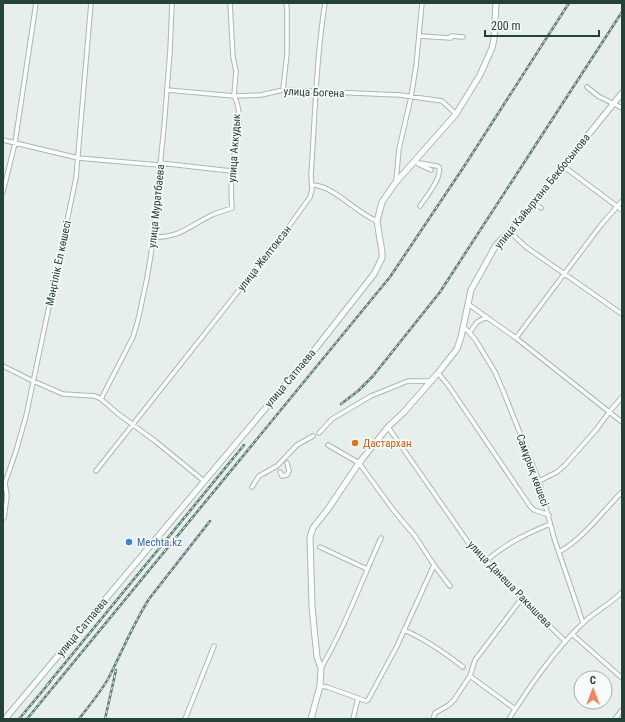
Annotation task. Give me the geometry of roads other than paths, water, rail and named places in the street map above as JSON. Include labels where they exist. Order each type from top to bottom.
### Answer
[{"type":"street","points":[[3,192],[15,142],[36,3]]},
{"type":"street","name":"Мәңгілік Ел көшесі","points":[[4,518],[7,496],[4,483],[22,430],[76,178],[91,3]]},
{"type":"street","name":"улица Муратбаева","points":[[101,399],[133,337],[145,289],[153,237],[167,90],[172,3]]},
{"type":"street","name":"улица Аккудык","points":[[153,237],[170,237],[181,233],[215,214],[232,208],[232,171],[239,117],[234,96],[236,71],[233,57],[230,3]]},
{"type":"street","points":[[283,90],[287,54],[286,3]]},
{"type":"street","name":"улица Желтоксан","points":[[96,471],[282,236],[310,197],[312,185],[311,175],[320,36],[325,3]]},
{"type":"street","points":[[396,182],[400,149],[416,66],[422,3]]},
{"type":"street","name":"улица Сатпаева","points":[[5,719],[316,348],[374,274],[382,258],[377,221],[382,202],[396,182],[456,114],[480,75],[492,48],[494,39],[496,3]]},
{"type":"street","points":[[419,36],[463,37]]},
{"type":"street","points":[[587,87],[598,96],[622,108]]},
{"type":"street","name":"улица Богена","points":[[167,90],[234,96],[261,95],[283,90],[400,95],[442,101],[456,114]]},
{"type":"street","name":"улица Кайырхана Бекбосынова","points":[[311,719],[320,686],[321,668],[315,638],[312,606],[310,537],[313,528],[328,509],[359,463],[388,427],[404,412],[457,349],[464,327],[471,290],[496,244],[522,219],[622,93]]},
{"type":"street","points":[[3,140],[78,158],[232,171]]},
{"type":"street","points":[[413,162],[439,167],[440,175],[420,206]]},
{"type":"street","points":[[413,162],[440,175]]},
{"type":"street","points":[[431,165],[431,170]]},
{"type":"street","points":[[563,166],[622,210]]},
{"type":"street","points":[[312,185],[324,187],[368,217],[377,221]]},
{"type":"street","points":[[516,338],[600,225],[622,201]]},
{"type":"street","points":[[535,203],[541,208]]},
{"type":"street","points":[[509,231],[526,247],[622,314]]},
{"type":"street","points":[[468,304],[516,338],[622,422]]},
{"type":"street","points":[[470,332],[477,322],[487,317]]},
{"type":"street","name":"Самұрық көшесі","points":[[464,327],[475,339],[495,372],[539,481],[550,524],[583,623]]},
{"type":"street","points":[[3,366],[63,394],[95,396],[101,399],[204,481]]},
{"type":"street","points":[[438,373],[448,385],[534,510],[549,516]]},
{"type":"street","points":[[319,433],[332,420],[371,396],[408,381],[432,380]]},
{"type":"street","points":[[539,481],[557,472],[565,465],[600,426],[622,397]]},
{"type":"street","name":"улица Данеша Ракышева","points":[[388,427],[470,545],[514,587],[522,598],[565,641]]},
{"type":"street","points":[[252,488],[259,476],[277,466],[297,445],[313,436]]},
{"type":"street","points":[[328,445],[359,463],[394,511],[415,536],[450,586]]},
{"type":"street","points":[[280,472],[282,476],[287,475],[289,472],[287,463]]},
{"type":"street","points":[[559,552],[569,546],[622,492]]},
{"type":"street","points":[[487,560],[515,540],[550,524]]},
{"type":"street","points":[[321,668],[350,612],[381,538]]},
{"type":"street","points":[[320,547],[367,569]]},
{"type":"street","points":[[320,686],[327,687],[366,701],[368,700],[404,630],[434,565]]},
{"type":"street","points":[[509,719],[565,641],[583,623],[622,594]]},
{"type":"street","points":[[433,719],[435,713],[449,705],[454,700],[470,676],[476,660],[522,598]]},
{"type":"street","points":[[404,630],[415,635],[463,667]]},
{"type":"street","points":[[572,634],[622,678]]},
{"type":"street","points":[[185,719],[214,646]]},
{"type":"street","points":[[470,676],[515,710]]},
{"type":"street","points":[[353,719],[358,698]]},
{"type":"street","points":[[615,719],[622,710]]},
{"type":"railway","points":[[27,719],[390,277],[465,165],[569,3]]},
{"type":"railway","points":[[341,404],[358,391],[373,376],[440,292],[622,12]]},
{"type":"railway","points":[[47,685],[244,445]]},
{"type":"railway","points":[[79,719],[108,679],[149,599],[210,521]]},
{"type":"railway","points":[[105,719],[116,670]]},
{"type":"railway","points":[[19,719],[50,682]]},
{"type":"place","name":"Дастархан","points":[[355,443]]},
{"type":"place","name":"Mechta.kz","points":[[129,542]]}]
